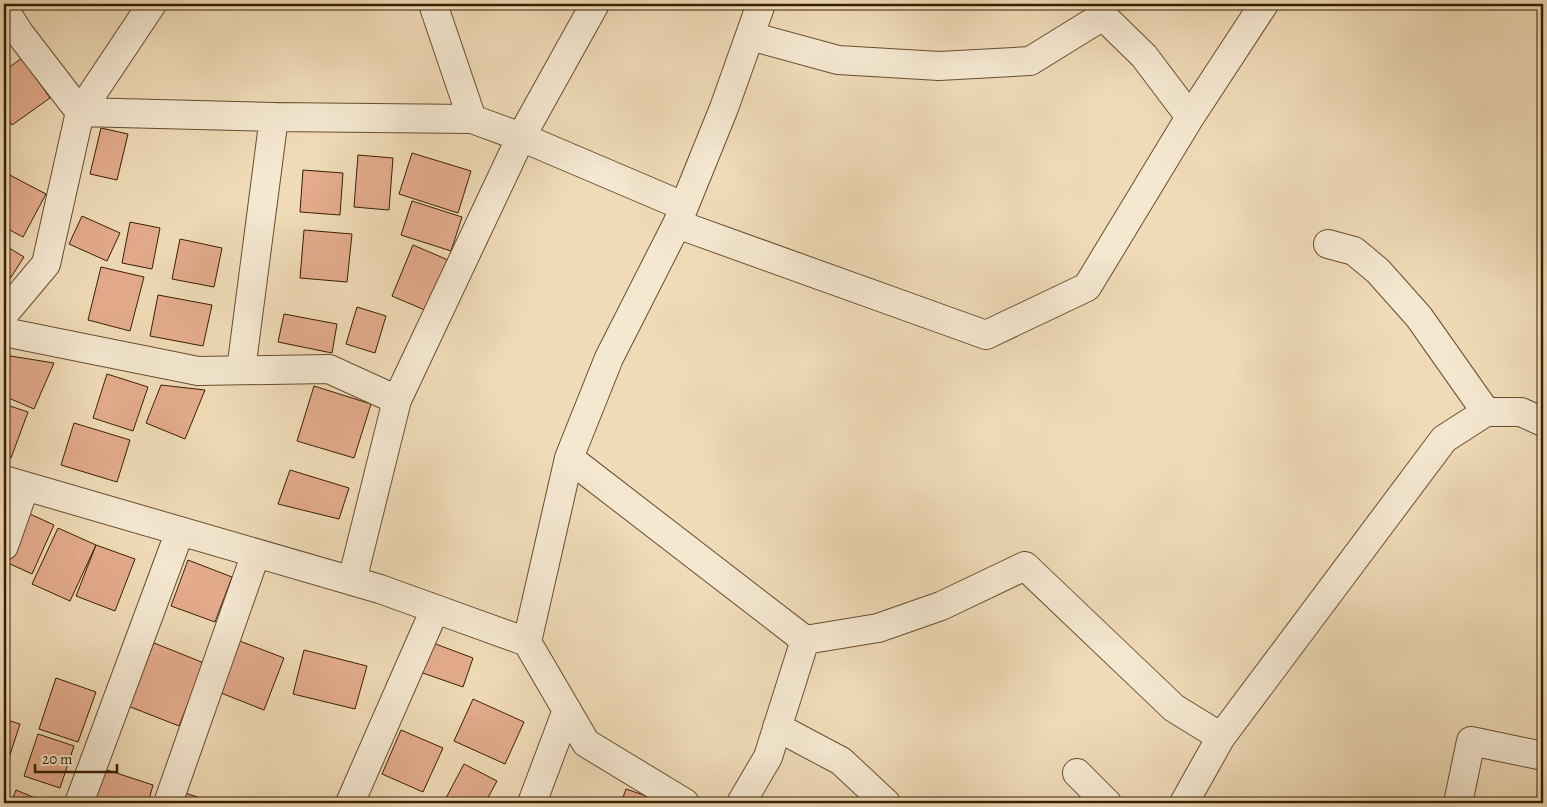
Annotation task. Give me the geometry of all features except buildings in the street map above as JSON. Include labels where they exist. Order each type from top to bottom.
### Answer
[{"type":"street","points":[[4,314],[46,264],[80,112],[152,4]]},
{"type":"street","points":[[433,4],[472,119]]},
{"type":"street","points":[[352,581],[398,400],[521,137],[595,4]]},
{"type":"street","points":[[527,642],[569,458],[609,358],[680,215],[724,108],[761,4]]},
{"type":"street","points":[[4,9],[12,39],[80,112],[274,117],[472,119],[521,137],[680,215],[986,335],[1087,287],[1190,117],[1264,4]]},
{"type":"street","points":[[750,36],[838,60],[939,66],[1030,61],[1104,10],[1144,56],[1190,117]]},
{"type":"street","points":[[241,370],[274,117]]},
{"type":"street","points":[[1328,244],[1354,251],[1378,271],[1419,317],[1486,412]]},
{"type":"street","points":[[4,332],[198,372],[329,369],[398,400]]},
{"type":"street","points":[[1184,803],[1221,737],[1444,439],[1486,412],[1521,412],[1543,420]]},
{"type":"street","points":[[569,458],[805,640],[878,628],[941,606],[1025,566],[1174,708],[1221,737]]},
{"type":"street","points":[[4,546],[14,483],[380,589],[527,642],[586,743],[684,803]]},
{"type":"street","points":[[80,803],[180,531]]},
{"type":"street","points":[[168,803],[256,553]]},
{"type":"street","points":[[350,803],[435,609]]},
{"type":"street","points":[[741,803],[768,757],[805,640]]},
{"type":"street","points":[[532,803],[567,710]]},
{"type":"street","points":[[777,727],[841,761],[886,803]]},
{"type":"street","points":[[1458,803],[1472,741],[1543,756]]},
{"type":"street","points":[[1077,773],[1107,803]]}]
